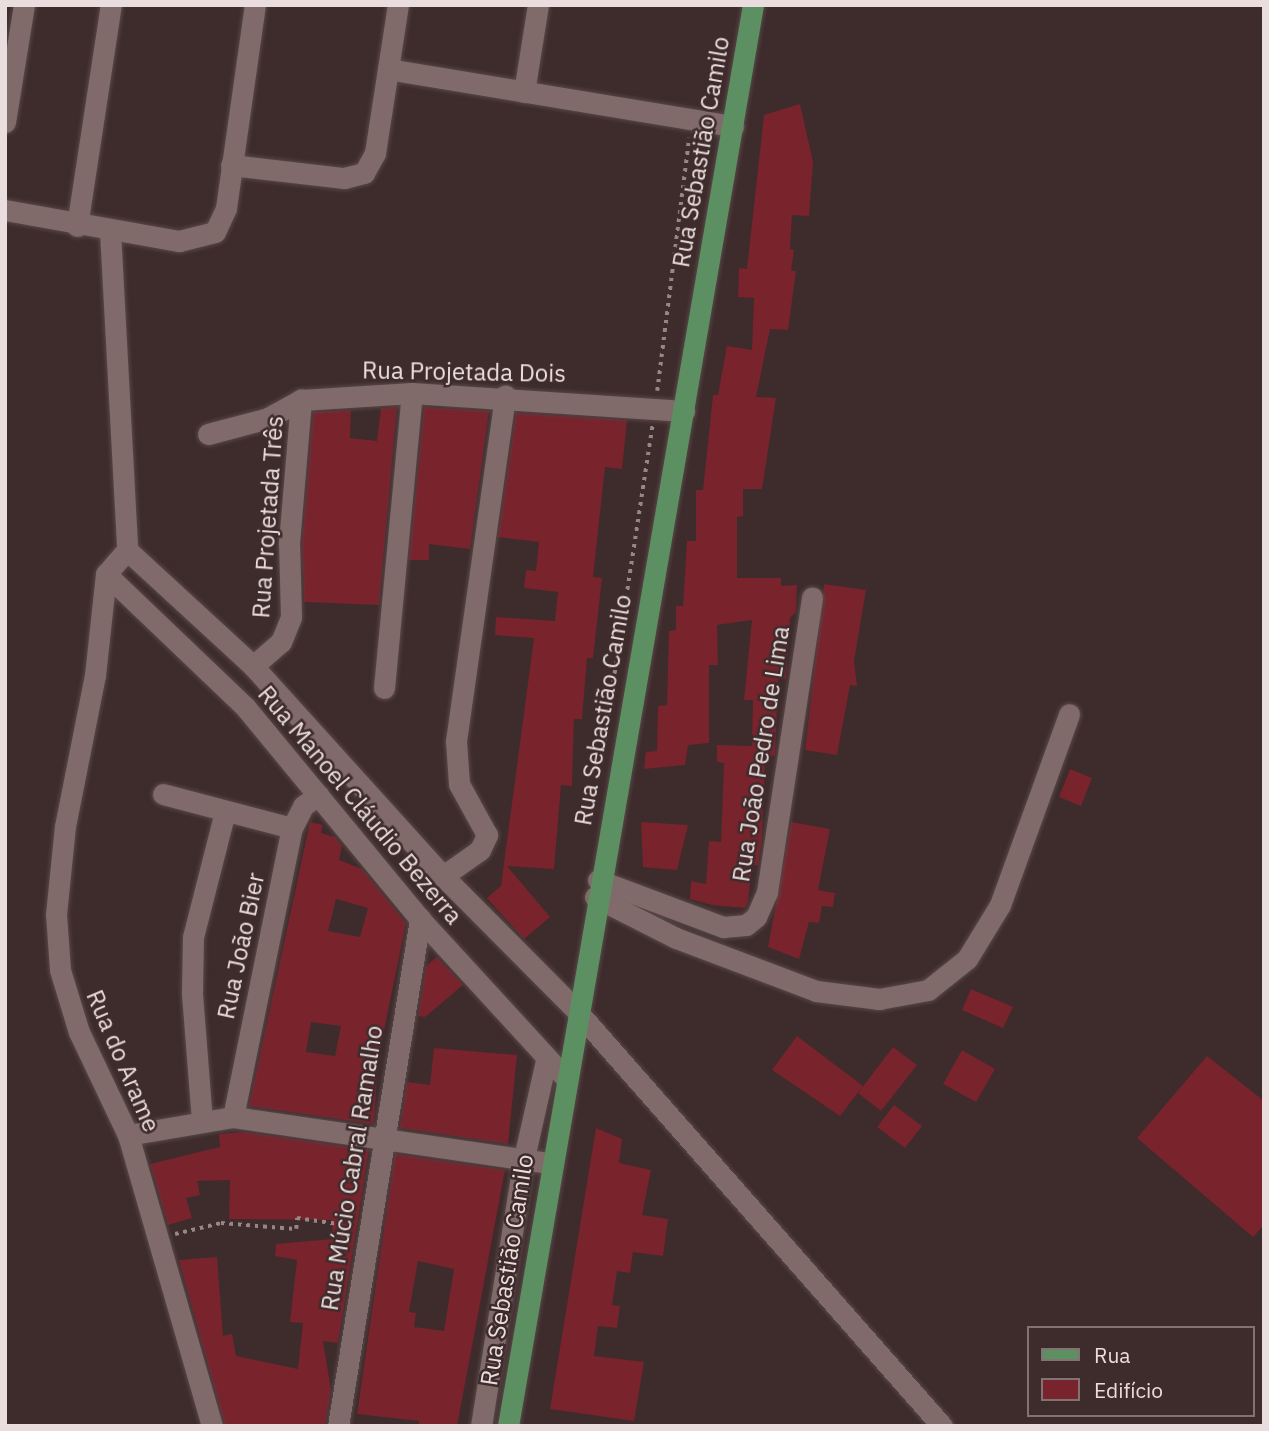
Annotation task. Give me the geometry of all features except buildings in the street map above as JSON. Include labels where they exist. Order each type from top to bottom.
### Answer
[{"type":"main road","name":"Rua Sebastião Camilo","points":[[508,1426],[576,1010],[684,411],[753,5]]},
{"type":"street","points":[[5,122],[24,5]]},
{"type":"street","points":[[77,226],[111,5]]},
{"type":"street","points":[[5,210],[110,231],[179,241],[204,239],[221,223],[255,5]]},
{"type":"street","points":[[231,164],[344,178],[364,173],[375,153],[398,5]]},
{"type":"street","points":[[524,92],[538,5]]},
{"type":"street","points":[[388,69],[691,122],[733,126]]},
{"type":"street","points":[[110,231],[128,550],[253,666],[443,876],[576,1010],[942,1426]]},
{"type":"street","points":[[384,688],[412,393]]},
{"type":"street","name":"Rua Projetada Dois","points":[[208,434],[268,418],[302,400],[412,393],[505,395],[684,411]]},
{"type":"street","points":[[443,876],[480,850],[487,835],[459,783],[456,741],[505,395]]},
{"type":"street","name":"Rua Projetada Três","points":[[253,666],[281,642],[291,617],[289,543],[302,400]]},
{"type":"street","points":[[106,574],[128,550]]},
{"type":"street","name":"Rua Manoel Cláudio Bezerra","points":[[106,574],[246,708],[420,919],[546,1060],[565,1077]]},
{"type":"street","name":"Rua do Arame","points":[[106,574],[56,914],[65,992],[128,1135],[212,1426]]},
{"type":"street","name":"Rua João Pedro de Lima","points":[[597,889],[723,927],[747,925],[756,917],[767,892],[812,597]]},
{"type":"street","points":[[597,889],[676,938],[816,991],[879,999],[928,990],[967,959],[995,916],[1069,714]]},
{"type":"street","points":[[163,794],[292,828]]},
{"type":"street","name":"Rua João Bier","points":[[233,1117],[292,828],[303,806],[318,794]]},
{"type":"street","points":[[202,1121],[192,993],[193,937],[225,811]]},
{"type":"street","name":"Rua Múcio Cabral Ramalho","points":[[338,1426],[381,1141],[420,919]]},
{"type":"street","name":"Rua Sebastião Camilo","points":[[481,1426],[524,1158],[546,1060]]},
{"type":"street","points":[[128,1135],[233,1117],[381,1141],[550,1163]]},
{"type":"path","points":[[603,751],[655,407],[691,122]]},
{"type":"path","points":[[158,1238],[221,1223],[296,1229],[297,1218],[368,1228]]}]
